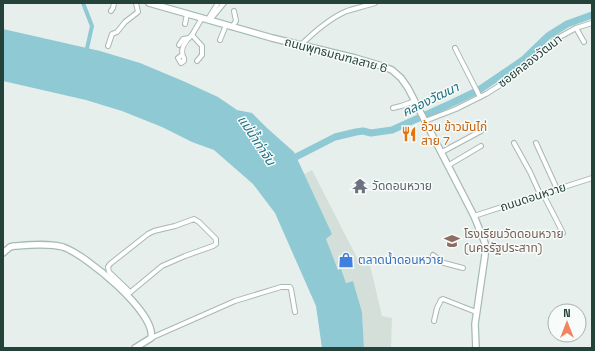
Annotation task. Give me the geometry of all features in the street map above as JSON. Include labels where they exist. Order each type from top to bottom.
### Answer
[{"type":"main road","name":"ถนนพุทธมณฑลสาย 6","points":[[149,3],[239,29],[355,58],[392,70],[401,78],[442,152],[484,239],[486,247],[475,324],[476,348]]},
{"type":"main road","points":[[3,253],[10,247],[14,246],[52,245],[63,247],[79,255],[100,269],[129,294],[146,319],[151,330],[151,338],[135,348]]},
{"type":"street","points":[[111,11],[114,3]]},
{"type":"street","points":[[108,46],[112,34],[118,32],[125,22],[138,12],[136,3]]},
{"type":"street","points":[[207,19],[218,3]]},
{"type":"street","points":[[182,55],[182,49],[190,36],[224,3]]},
{"type":"street","points":[[301,45],[316,31],[332,20],[347,12],[375,3]]},
{"type":"street","points":[[220,40],[229,26],[236,21],[234,11]]},
{"type":"street","points":[[185,24],[188,14]]},
{"type":"street","name":"ซอยคลองวัฒนา","points":[[423,117],[456,109],[478,95],[502,84],[526,66],[546,47],[556,40],[576,28],[592,23]]},
{"type":"street","points":[[576,28],[584,42]]},
{"type":"street","points":[[179,45],[183,39],[190,36]]},
{"type":"street","points":[[190,36],[202,46],[202,55],[197,60]]},
{"type":"street","points":[[455,48],[478,95]]},
{"type":"street","points":[[393,108],[415,101]]},
{"type":"street","points":[[442,152],[481,131]]},
{"type":"street","points":[[514,143],[563,233]]},
{"type":"street","points":[[536,143],[557,189]]},
{"type":"street","points":[[448,165],[481,146]]},
{"type":"street","name":"ถนนดอนหวาย","points":[[474,216],[592,178]]},
{"type":"street","points":[[194,219],[216,239],[216,244],[213,246],[162,266],[129,294],[109,272],[108,267],[148,234],[194,219]]},
{"type":"street","points":[[433,255],[444,263],[463,268]]},
{"type":"street","points":[[151,338],[235,301],[281,287],[290,287],[295,312]]},
{"type":"street","points":[[434,321],[437,308],[443,299],[476,312]]},
{"type":"shaded area","name":"ตลาดน้ำดอนหวาย","points":[[312,170],[362,266],[370,265],[382,316],[392,318],[391,348],[364,348],[362,312],[353,281],[346,283],[341,270],[338,271],[326,239],[332,234],[304,174]]},
{"type":"water","name":"แม่น้ำท่าจีน","points":[[3,29],[100,51],[140,63],[218,97],[237,110],[252,113],[294,152],[332,234],[326,239],[338,270],[341,269],[346,283],[353,281],[362,312],[364,348],[322,348],[316,306],[275,213],[253,184],[214,150],[192,142],[162,127],[122,111],[86,100],[3,81]]},
{"type":"waterway","points":[[83,3],[92,26],[86,53]]},
{"type":"waterway","name":"คลองวัฒนา","points":[[290,160],[335,137],[363,131],[371,133],[392,130],[452,103],[479,90],[523,60],[548,36],[567,24],[592,15]]},
{"type":"place","name":"อ้วน ข้าวมันไก่ สาย 7","points":[[409,134]]},
{"type":"place","name":"วัดดอนหวาย","points":[[360,186]]},
{"type":"place","name":"โรงเรียนวัดดอนหวาย (นครรัฐประสาท)","points":[[452,241]]},
{"type":"place","name":"ตลาดน้ำดอนหวาย","points":[[346,260]]}]
